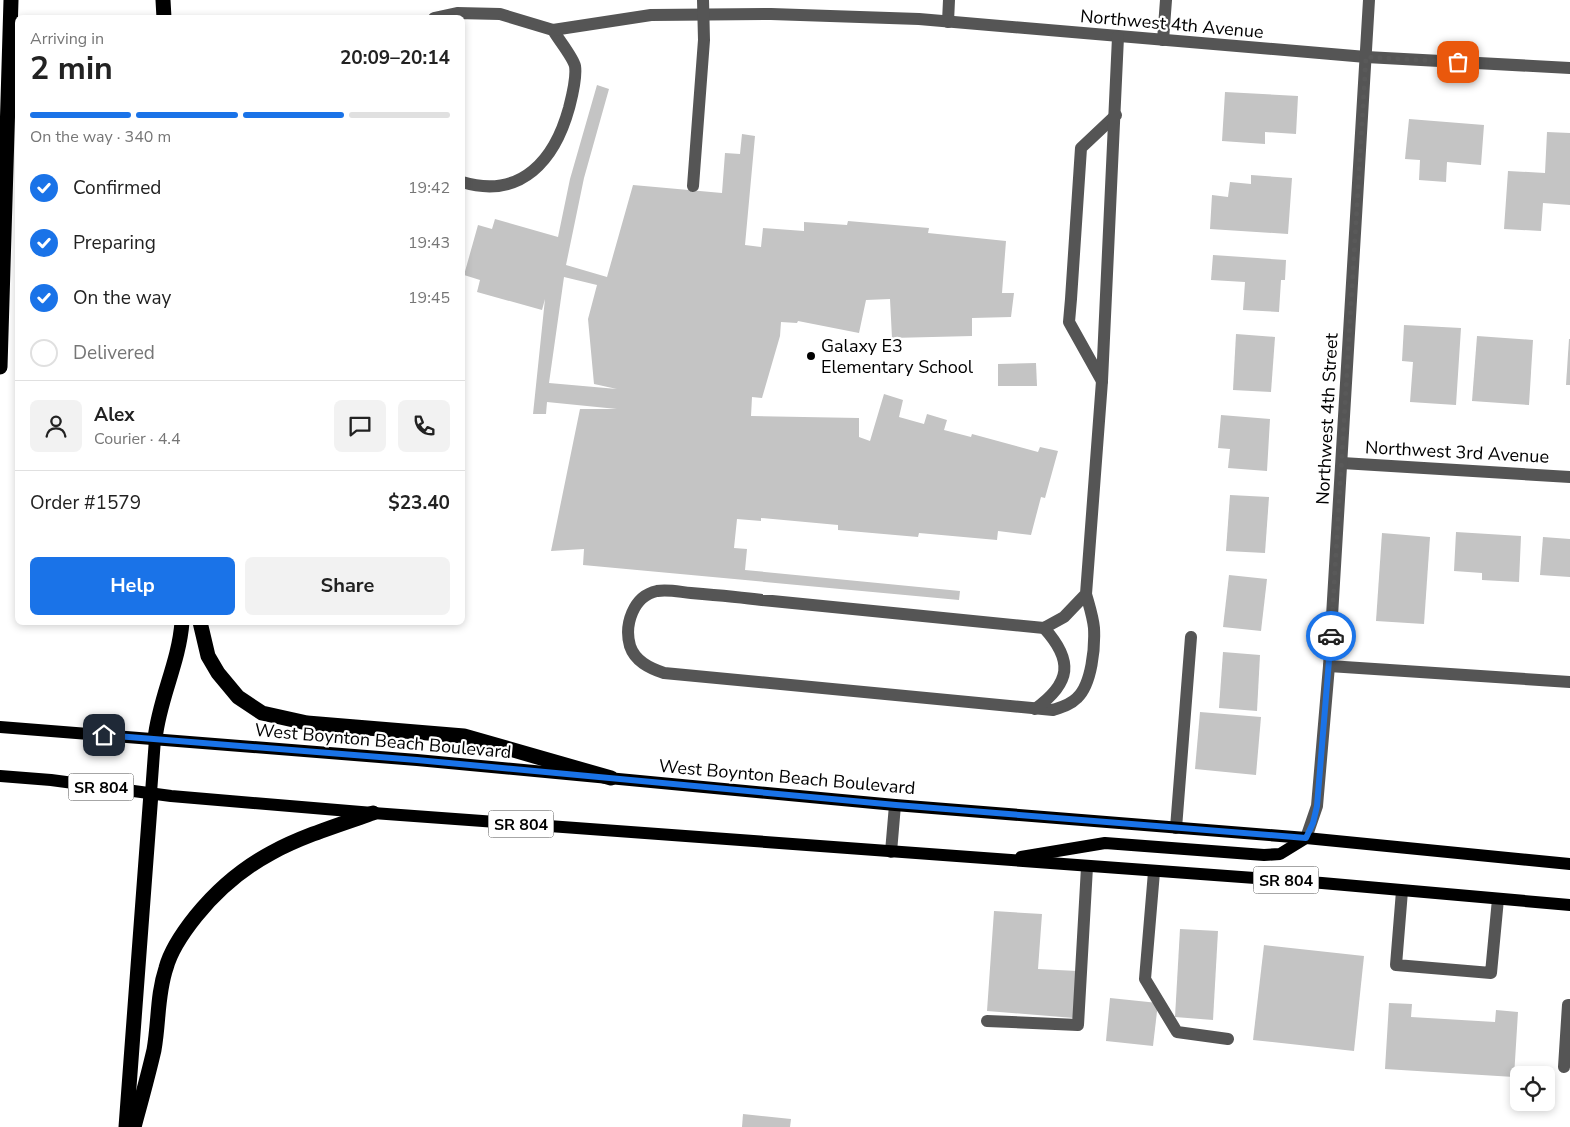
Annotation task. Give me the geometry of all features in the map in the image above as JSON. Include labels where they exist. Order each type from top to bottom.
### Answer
[{"type":"highway","points":[[0,367],[11,0]]},
{"type":"highway","points":[[164,0],[164,15]]},
{"type":"highway","points":[[155,739],[161,704],[174,667],[181,625]]},
{"type":"highway","points":[[201,625],[208,656],[218,673],[238,697],[262,713],[291,721],[464,736],[612,778]]},
{"type":"highway","points":[[126,1127],[151,793]]},
{"type":"highway","points":[[134,1127],[154,1048],[161,984],[166,965],[190,924],[225,884],[266,854],[286,844],[373,813]]},
{"type":"main road","name":"West Boynton Beach Boulevard","points":[[0,727],[417,760],[896,805],[1306,838],[1570,864]]},
{"type":"main road","points":[[151,793],[155,739]]},
{"type":"main road","name":"SR 804","points":[[0,776],[51,780],[151,793],[373,813],[1001,861],[1234,876],[1570,906]]},
{"type":"main road","points":[[1001,861],[1105,843],[1264,855],[1280,854],[1306,838]]},
{"type":"street","points":[[693,186],[704,40],[704,0]]},
{"type":"street","points":[[948,22],[949,0]]},
{"type":"street","points":[[1163,40],[1166,0]]},
{"type":"street","name":"Northwest 4th Street","points":[[1306,838],[1313,823],[1317,806],[1330,666],[1369,0]]},
{"type":"street","points":[[448,15],[457,13],[500,14],[553,30],[575,66],[572,98],[559,139],[547,158],[530,174],[505,184],[486,185],[465,182]]},
{"type":"street","name":"Northwest 4th Avenue","points":[[553,30],[651,15],[771,14],[948,22],[1366,57],[1570,68]]},
{"type":"street","points":[[1086,594],[1064,617],[1044,628],[656,591],[644,598],[634,608],[628,621],[627,635],[631,649],[639,660],[650,669],[664,673],[1035,709],[1053,710],[1066,706],[1078,698],[1086,686],[1090,673],[1094,627],[1086,594],[1102,381],[1116,115],[1118,37]]},
{"type":"street","points":[[1102,381],[1070,322],[1071,299],[1081,148],[1116,115]]},
{"type":"street","name":"Northwest 3rd Avenue","points":[[1342,463],[1570,476]]},
{"type":"street","points":[[1035,709],[1053,696],[1062,680],[1065,662],[1058,643],[1044,628]]},
{"type":"street","points":[[1176,828],[1191,637]]},
{"type":"street","points":[[1330,666],[1570,682]]},
{"type":"street","points":[[891,852],[896,805]]},
{"type":"street","points":[[987,1021],[1078,1025],[1087,867]]},
{"type":"street","points":[[1154,872],[1144,979],[1177,1032],[1228,1039]]},
{"type":"street","points":[[1402,891],[1396,965],[1491,973],[1498,899]]},
{"type":"street","points":[[1564,1066],[1568,1005],[1570,1005]]},
{"type":"building","points":[[597,85],[609,89],[584,178],[566,265],[607,277],[633,185],[722,193],[725,153],[740,154],[742,134],[755,136],[745,245],[761,247],[763,228],[804,231],[804,222],[847,225],[848,221],[929,228],[928,233],[1006,241],[1002,293],[1014,293],[1011,317],[972,318],[972,336],[892,338],[890,299],[866,300],[859,333],[798,321],[797,323],[781,322],[780,336],[762,398],[752,397],[751,416],[859,418],[859,437],[870,441],[884,394],[903,400],[899,417],[924,424],[927,414],[947,420],[944,430],[971,437],[972,434],[1038,452],[1040,447],[1058,451],[1045,498],[1041,497],[1031,535],[998,531],[997,540],[919,533],[918,537],[838,530],[838,525],[761,518],[761,521],[737,519],[734,548],[747,549],[745,570],[960,591],[959,600],[583,565],[584,549],[551,551],[580,409],[617,409],[547,402],[546,414],[533,414],[545,299],[542,310],[477,292],[480,280],[465,275],[465,271],[478,225],[492,229],[495,219],[558,237],[570,179]],"holes":[[[564,277],[597,285],[588,319],[594,384],[617,389],[549,383]]]},
{"type":"building","points":[[1225,92],[1298,96],[1296,134],[1265,132],[1265,144],[1222,141]]},
{"type":"building","points":[[1409,119],[1484,125],[1481,165],[1447,162],[1446,182],[1419,180],[1420,160],[1405,159]]},
{"type":"building","points":[[1547,132],[1570,133],[1570,205],[1543,203],[1541,231],[1504,229],[1508,171],[1545,173]]},
{"type":"building","points":[[1251,175],[1292,178],[1288,234],[1210,229],[1212,195],[1228,197],[1230,182],[1251,184]]},
{"type":"building","points":[[1213,255],[1286,260],[1285,280],[1281,280],[1279,312],[1243,310],[1245,282],[1211,280]]},
{"type":"building","points":[[1404,325],[1461,328],[1456,405],[1410,402],[1413,362],[1402,361]]},
{"type":"building","points":[[1236,334],[1275,337],[1271,392],[1233,390]]},
{"type":"building","points":[[1477,336],[1533,340],[1529,405],[1472,401]]},
{"type":"building","points":[[1569,339],[1570,385],[1566,385]]},
{"type":"building","points":[[1036,363],[1037,386],[998,386],[998,364]]},
{"type":"building","points":[[1221,415],[1270,419],[1267,471],[1228,468],[1230,449],[1218,448]]},
{"type":"building","points":[[1230,495],[1269,497],[1265,553],[1226,551]]},
{"type":"building","points":[[1456,532],[1521,536],[1519,582],[1482,580],[1482,573],[1454,571]]},
{"type":"building","points":[[1382,533],[1430,537],[1424,624],[1376,621]]},
{"type":"building","points":[[1543,537],[1570,539],[1570,577],[1540,575]]},
{"type":"building","points":[[1229,575],[1267,579],[1261,631],[1223,627]]},
{"type":"building","points":[[1223,652],[1260,655],[1257,711],[1219,708]]},
{"type":"building","points":[[1200,712],[1261,717],[1256,775],[1195,769]]},
{"type":"building","points":[[994,911],[1042,914],[1038,969],[1077,971],[1074,1018],[987,1011]]},
{"type":"building","points":[[1180,929],[1218,931],[1213,1020],[1175,1017]]},
{"type":"building","points":[[1264,945],[1364,956],[1354,1051],[1253,1040]]},
{"type":"building","points":[[1110,998],[1158,1003],[1153,1046],[1106,1041]]},
{"type":"building","points":[[1389,1003],[1412,1004],[1411,1017],[1495,1022],[1496,1010],[1518,1012],[1515,1066],[1510,1066],[1510,1077],[1385,1069]]},
{"type":"building","points":[[743,1114],[791,1119],[790,1127],[742,1127]]},
{"type":"way so far","points":[[1331,636],[1366,57],[1458,62]]},
{"type":"place","name":"Galaxy E3 Elementary School","points":[[811,356]]},
{"type":"route","points":[[104,735],[417,760],[896,805],[1306,838],[1313,823],[1317,806],[1331,636]]}]
